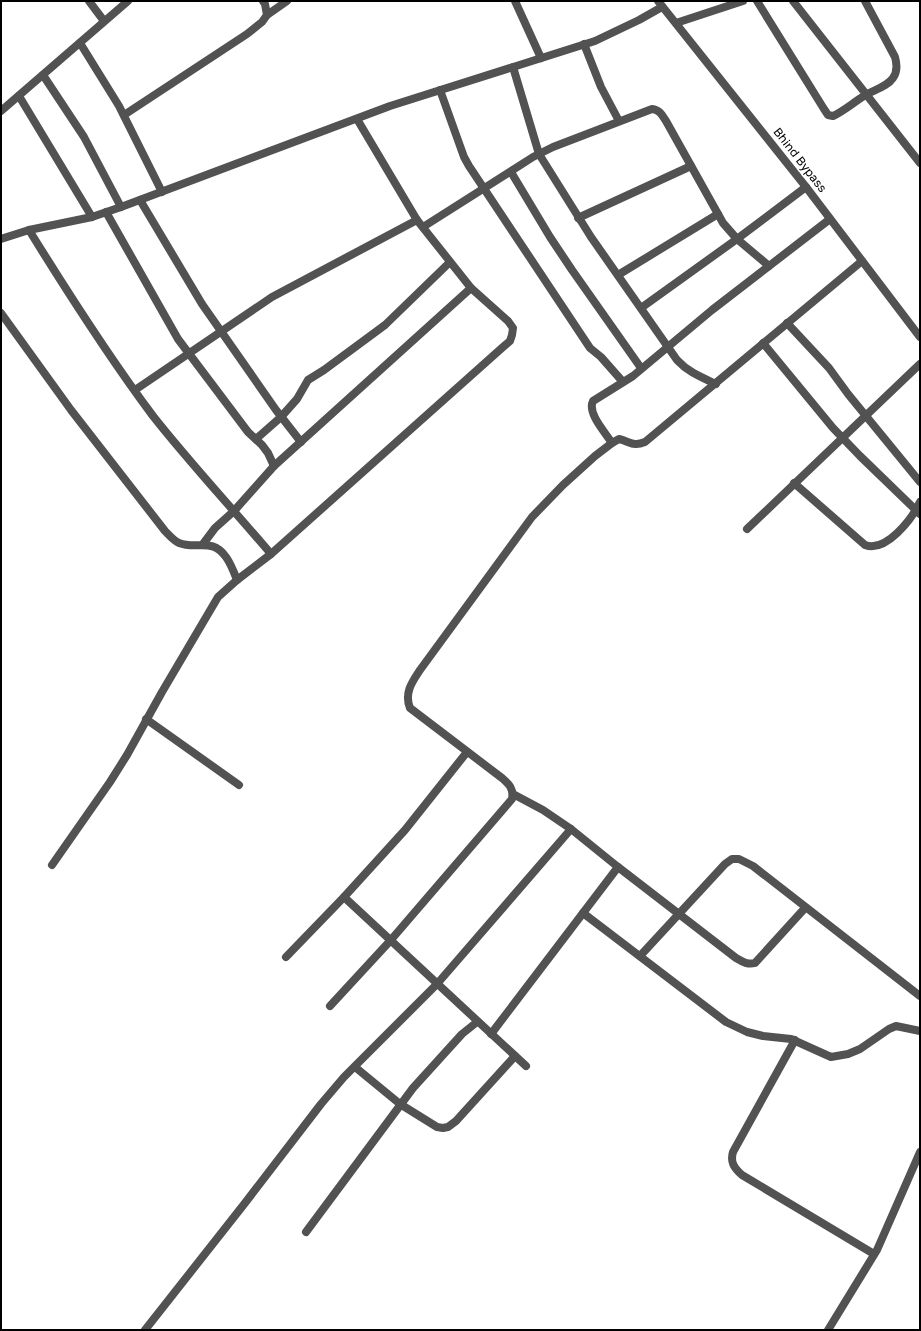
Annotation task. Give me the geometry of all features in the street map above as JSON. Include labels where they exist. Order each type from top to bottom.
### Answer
[{"type":"street","points":[[89,1],[104,21]]},
{"type":"street","points":[[1,111],[128,1]]},
{"type":"street","points":[[262,1],[265,4],[267,14]]},
{"type":"street","points":[[124,115],[247,34],[262,22],[267,14],[287,1]]},
{"type":"street","points":[[515,1],[542,58]]},
{"type":"street","points":[[676,23],[743,1]]},
{"type":"street","points":[[756,1],[828,115],[833,116],[866,94],[888,83],[896,72],[897,64],[894,57],[865,1]]},
{"type":"street","points":[[793,1],[920,162]]},
{"type":"street","points":[[1,239],[29,230],[92,217],[390,106],[595,41],[639,20],[660,4]]},
{"type":"street","name":"Bhind Bypass","points":[[660,4],[806,187],[920,337]]},
{"type":"street","points":[[80,43],[124,115],[162,192]]},
{"type":"street","points":[[584,44],[601,88],[619,121]]},
{"type":"street","points":[[513,67],[538,154],[578,218],[677,360],[693,374],[716,384]]},
{"type":"street","points":[[43,75],[84,137],[121,207]]},
{"type":"street","points":[[440,90],[464,157],[484,189],[590,348],[601,357],[623,382]]},
{"type":"street","points":[[19,96],[92,217]]},
{"type":"street","points":[[423,227],[538,154],[646,110],[652,109],[657,110],[662,114],[723,224],[737,239],[769,266]]},
{"type":"street","points":[[52,864],[110,782],[127,755],[146,719],[218,597],[237,580],[271,554],[391,449],[510,341],[513,328],[508,321],[471,288],[423,227],[357,119]]},
{"type":"street","points":[[578,218],[691,166]]},
{"type":"street","points":[[510,172],[565,260],[641,368]]},
{"type":"street","points":[[641,308],[806,187]]},
{"type":"street","points":[[140,200],[202,304],[281,417],[301,442]]},
{"type":"street","points":[[106,212],[178,339],[248,432],[268,453],[274,466]]},
{"type":"street","points":[[618,275],[718,214]]},
{"type":"street","points":[[135,390],[272,297],[418,220]]},
{"type":"street","points":[[612,442],[593,415],[591,405],[593,401],[633,376],[667,346],[830,220]]},
{"type":"street","points":[[29,230],[85,319],[164,430],[271,554]]},
{"type":"street","points":[[330,1006],[390,940],[512,799],[513,794],[511,787],[502,778],[410,708],[408,695],[410,686],[444,636],[532,516],[568,480],[612,442],[619,439],[638,445],[645,442],[862,261]]},
{"type":"street","points":[[256,439],[281,417],[297,399],[308,380],[385,325],[450,262]]},
{"type":"street","points":[[203,544],[215,528],[234,511],[274,466],[471,288]]},
{"type":"street","points":[[1,313],[71,410],[147,510],[165,531],[180,544],[203,544],[215,547],[226,556],[237,580]]},
{"type":"street","points":[[787,323],[829,368],[920,482]]},
{"type":"street","points":[[763,343],[842,438],[918,513]]},
{"type":"street","points":[[747,529],[920,364]]},
{"type":"street","points":[[794,483],[865,545],[870,547],[877,546],[888,541],[899,532],[918,513],[920,502]]},
{"type":"street","points":[[146,719],[239,785]]},
{"type":"street","points":[[286,957],[344,897],[405,830],[467,752]]},
{"type":"street","points":[[513,794],[543,810],[571,829],[736,958],[750,964],[755,963],[762,957],[805,908]]},
{"type":"street","points":[[145,1330],[246,1203],[320,1104],[354,1067],[437,984],[571,829]]},
{"type":"street","points":[[640,956],[725,864],[732,859],[739,859],[765,874],[805,908],[920,996]]},
{"type":"street","points":[[491,1034],[618,867]]},
{"type":"street","points":[[344,897],[526,1066]]},
{"type":"street","points":[[583,913],[726,1022],[747,1032],[763,1036],[782,1037],[795,1040],[831,1057],[848,1054],[860,1049],[889,1029],[896,1026],[920,1031]]},
{"type":"street","points":[[306,1232],[400,1104],[462,1034],[477,1022]]},
{"type":"street","points":[[795,1040],[732,1152],[731,1158],[733,1164],[736,1170],[742,1174],[874,1254]]},
{"type":"street","points":[[354,1067],[400,1104],[437,1127],[443,1128],[448,1127],[464,1113],[514,1056]]},
{"type":"street","points":[[828,1330],[874,1254],[920,1152]]}]
